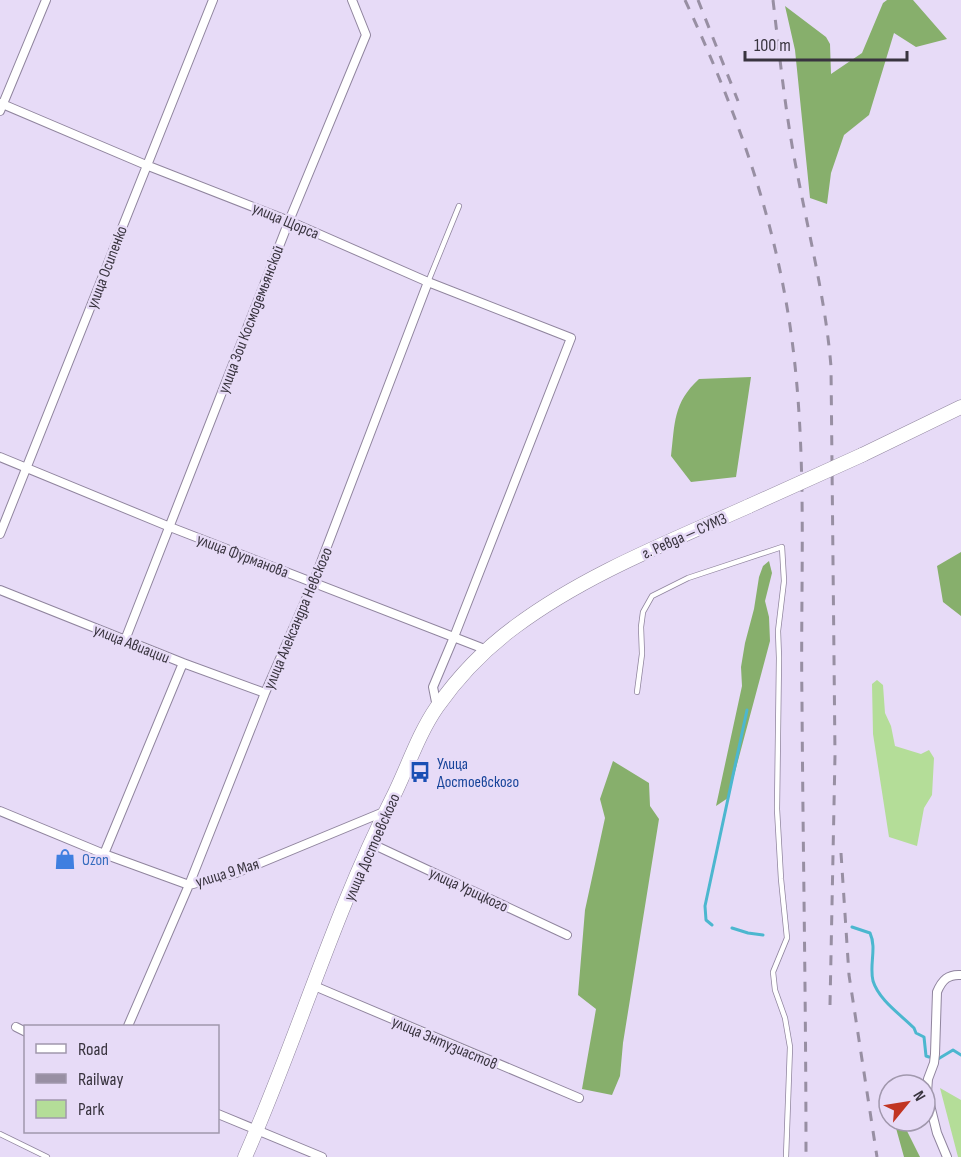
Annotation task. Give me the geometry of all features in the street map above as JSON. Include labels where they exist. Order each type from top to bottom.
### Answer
[{"type":"main road","name":"г. Ревда — СУМЗ","points":[[437,707],[487,650],[523,621],[557,598],[604,571],[862,455],[961,407]]},
{"type":"main road","name":"улица Достоевского","points":[[245,1157],[370,843],[437,707]]},
{"type":"street","points":[[1,106],[46,0]]},
{"type":"street","name":"улица Осипенко","points":[[0,534],[213,0]]},
{"type":"street","name":"улица Зои Космодемьянской","points":[[125,640],[289,221],[366,35],[352,0]]},
{"type":"street","name":"улица Щорса","points":[[1,106],[289,221],[428,282],[571,338]]},
{"type":"street","name":"улица Александра Невского","points":[[128,1025],[189,885],[265,693],[313,583],[428,282]]},
{"type":"street","name":"улица Достоевского","points":[[437,707],[433,687],[571,338]]},
{"type":"street","name":"улица Фурманова","points":[[0,457],[170,527],[487,650]]},
{"type":"street","name":"улица Авиации","points":[[0,590],[265,693]]},
{"type":"street","points":[[104,854],[183,663]]},
{"type":"street","name":"улица 9 Мая","points":[[0,811],[104,854],[189,885],[236,873],[386,810]]},
{"type":"street","name":"улица Урицкого","points":[[370,843],[567,935]]},
{"type":"street","points":[[947,1157],[932,1114],[927,1093],[928,1079],[934,1063],[937,992],[946,978],[961,975]]},
{"type":"street","name":"улица Энтузиастов","points":[[312,986],[579,1098]]},
{"type":"street","points":[[16,1027],[24,1031]]},
{"type":"street","points":[[219,1114],[322,1157]]},
{"type":"lane","name":"улица Александра Невского","points":[[428,282],[459,206]]},
{"type":"lane","points":[[637,692],[642,654],[643,612],[652,596],[688,578],[782,547],[784,581],[778,631],[777,809],[787,938],[773,972],[775,990],[785,1018],[790,1047],[786,1157]]},
{"type":"lane","points":[[0,1134],[47,1157]]},
{"type":"green space","points":[[887,0],[913,0],[947,39],[916,47],[894,33],[869,115],[844,135],[831,173],[827,204],[810,198],[795,50],[785,6],[826,37],[830,44],[831,74],[862,53],[883,3]]},
{"type":"green space","points":[[751,377],[736,477],[691,482],[671,456],[675,423],[684,397],[699,379]]},
{"type":"green space","points":[[961,552],[961,616],[943,602],[937,566]]},
{"type":"green space","points":[[769,561],[772,573],[765,601],[769,617],[770,641],[728,798],[716,806],[742,686],[741,667],[759,577],[763,566]]},
{"type":"green space","points":[[877,680],[883,685],[885,713],[891,726],[895,746],[921,754],[929,750],[934,758],[932,795],[924,808],[917,846],[889,837],[873,734],[872,684]]},
{"type":"green space","points":[[613,761],[649,783],[650,806],[659,819],[623,1043],[620,1076],[612,1095],[582,1089],[596,1009],[578,995],[585,910],[605,818],[600,799]]},
{"type":"green space","points":[[940,1088],[961,1100],[961,1157],[958,1157]]},
{"type":"green space","points":[[897,1133],[908,1133],[920,1157],[904,1157]]},
{"type":"waterway","points":[[712,925],[706,920],[705,906],[747,710]]},
{"type":"waterway","points":[[852,927],[870,933],[873,945],[872,975],[876,988],[885,1001],[914,1028],[916,1033],[924,1037],[926,1056],[929,1057]]},
{"type":"waterway","points":[[732,928],[763,935]]},
{"type":"waterway","points":[[938,1059],[953,1050],[961,1055]]},
{"type":"railway","points":[[685,0],[733,114],[760,192],[780,272],[795,361],[802,507],[806,1157]]},
{"type":"railway","points":[[698,0],[738,101]]},
{"type":"railway","points":[[773,0],[790,133],[822,295],[831,367],[835,755],[830,1005]]},
{"type":"railway","points":[[841,853],[849,975],[877,1157]]},
{"type":"place","name":"Улица Достоевского","points":[[420,772]]},
{"type":"place","name":"Ozon","points":[[65,859]]}]
